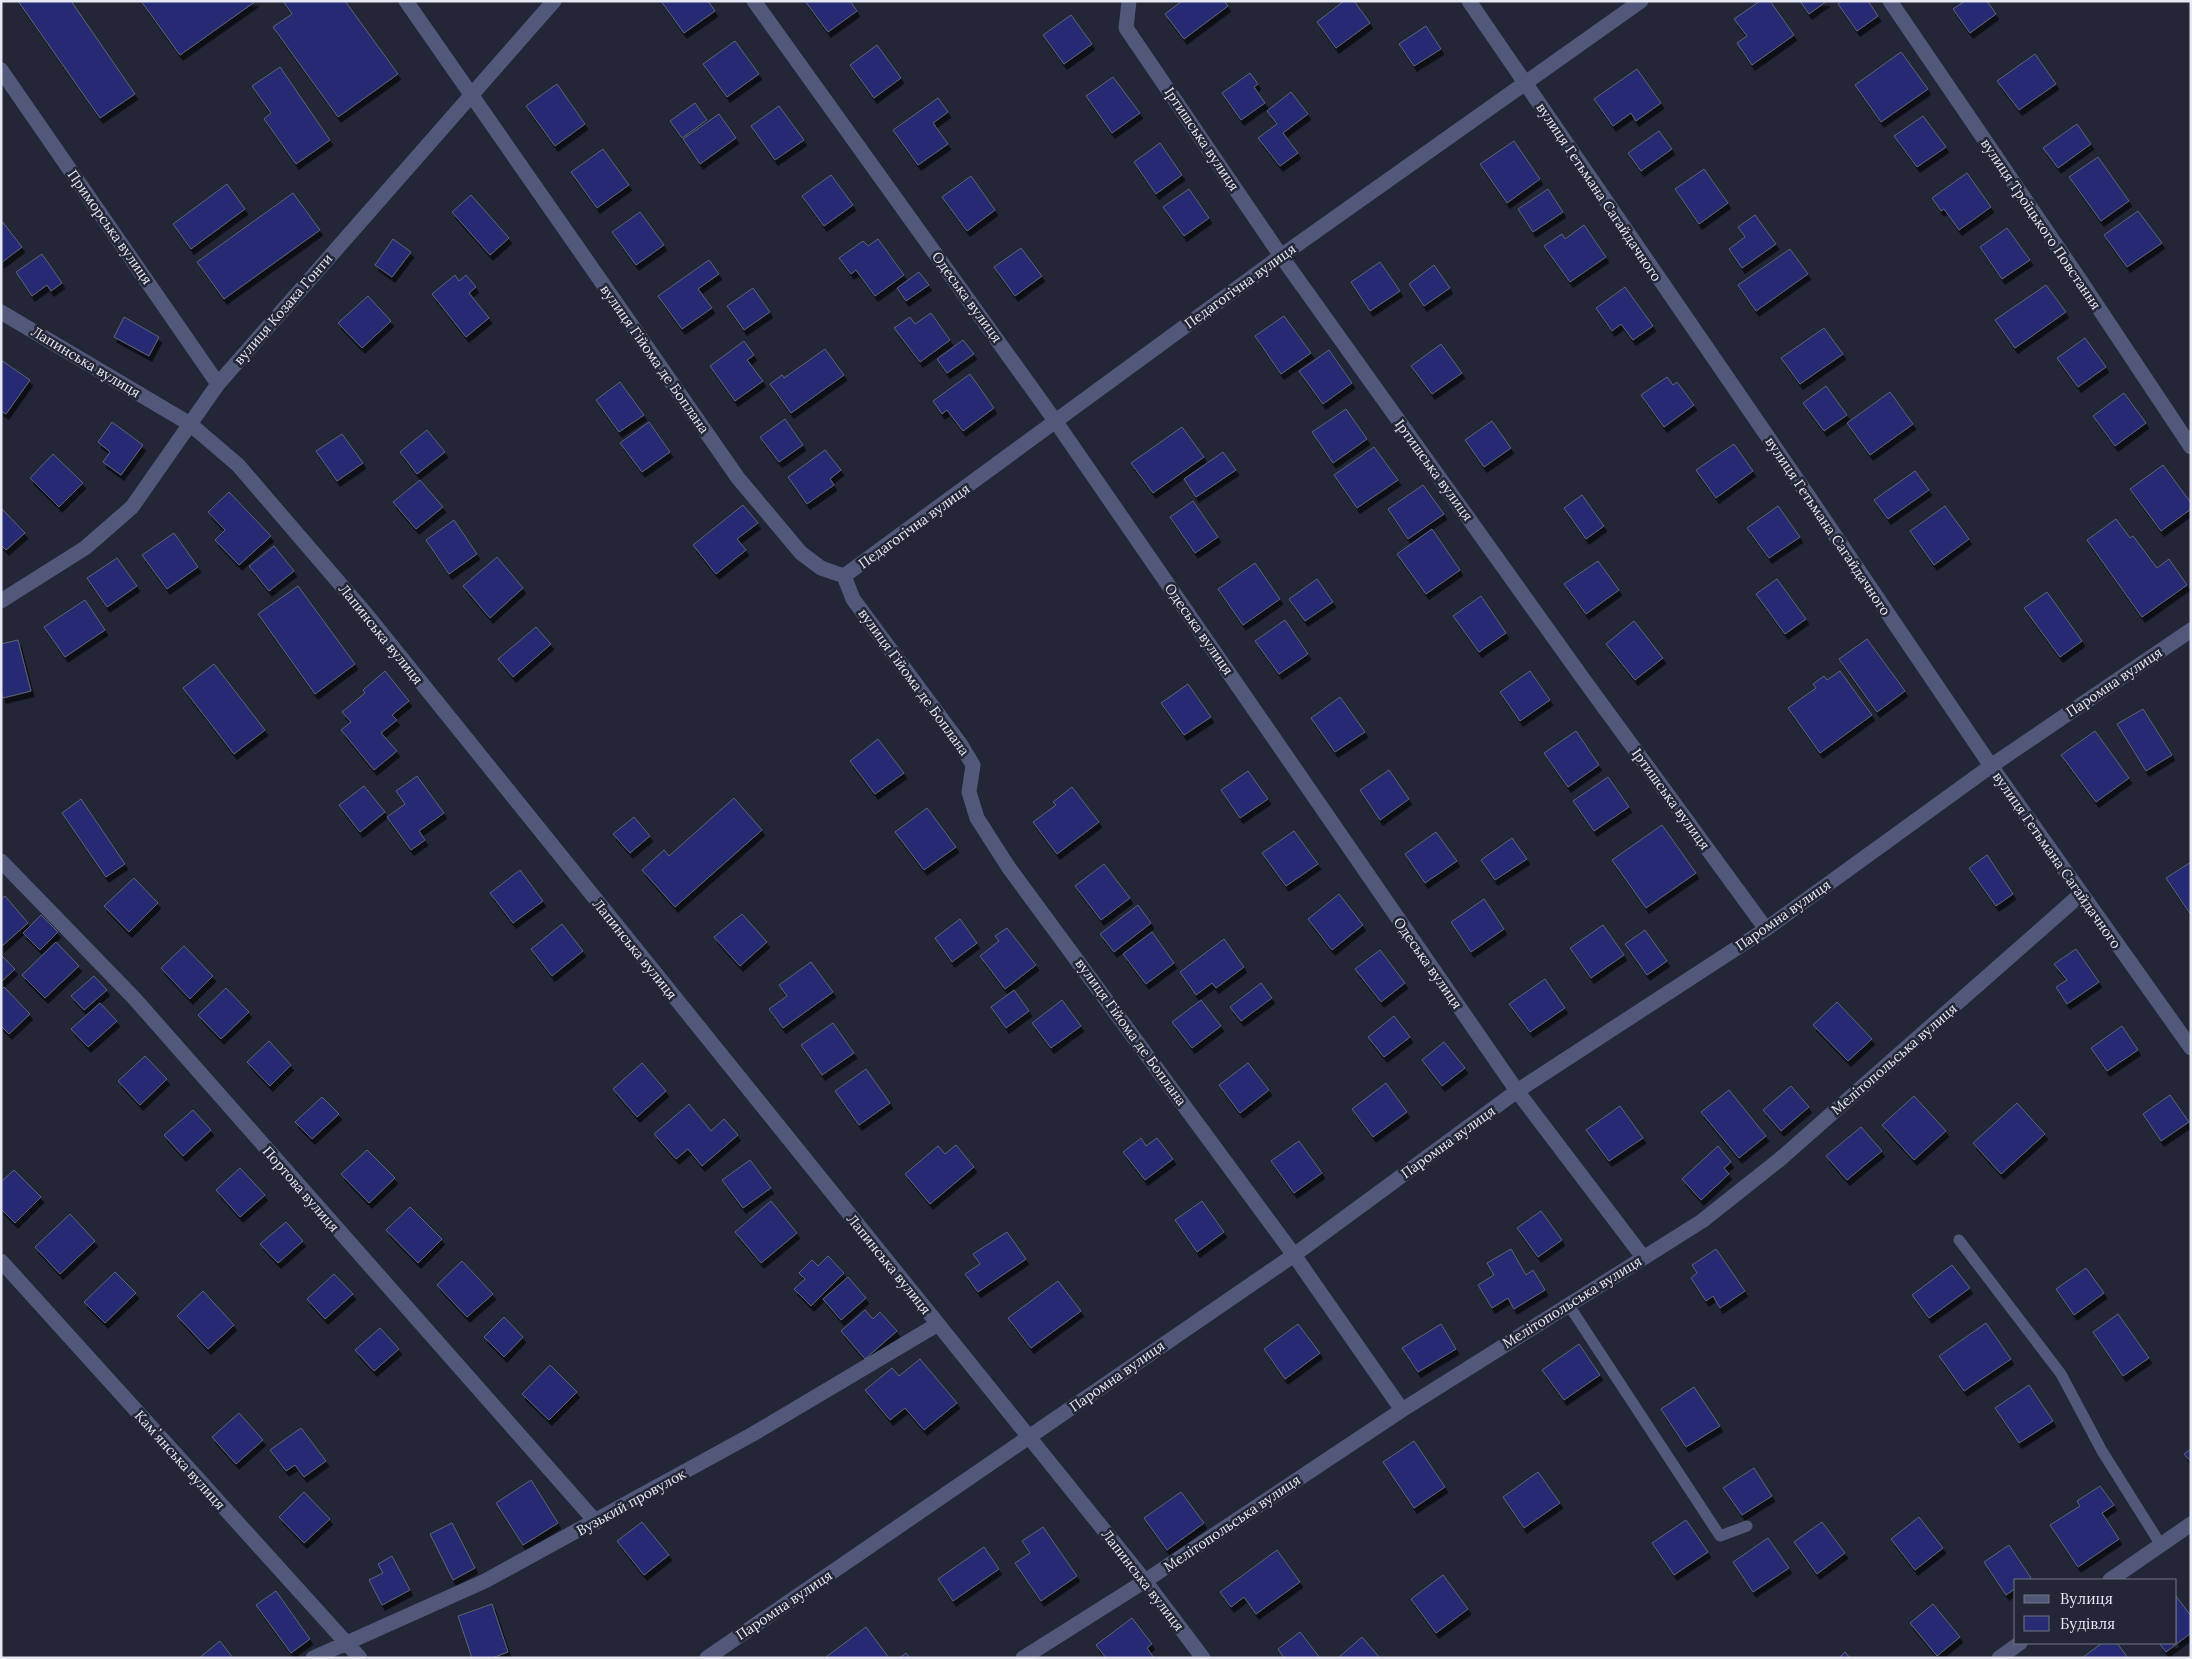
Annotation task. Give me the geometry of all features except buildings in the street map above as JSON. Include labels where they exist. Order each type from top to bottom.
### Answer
[{"type":"street","name":"вулиця Гійома де Боплана","points":[[406,1],[738,478],[801,553],[821,568],[844,576],[853,599],[955,737],[973,765],[969,792],[977,818],[1009,868],[1294,1255],[1402,1410]]},
{"type":"street","name":"вулиця Козака Гонти","points":[[1,601],[85,548],[132,507],[218,384],[554,1]]},
{"type":"street","name":"Одеська вулиця","points":[[754,1],[1056,422],[1517,1091],[1643,1257]]},
{"type":"street","name":"Іртишська вулиця","points":[[1129,1],[1126,28],[1281,256],[1584,680],[1766,929]]},
{"type":"street","name":"вулиця Гетьмана Сагайдачного","points":[[1469,1],[1802,486],[1991,766],[2191,1048]]},
{"type":"street","name":"Педагогічна вулиця","points":[[844,576],[1281,256],[1641,1]]},
{"type":"street","name":"вулиця Троїцького Повстання","points":[[1890,1],[2191,447]]},
{"type":"street","name":"Приморська вулиця","points":[[1,70],[218,384]]},
{"type":"street","name":"Лапинська вулиця","points":[[1,312],[190,424],[238,465],[366,614],[1145,1581],[1203,1658]]},
{"type":"street","name":"Паромна вулиця","points":[[707,1658],[1294,1255],[1517,1091],[1766,929],[1991,766],[2191,630]]},
{"type":"street","name":"Портова вулиця","points":[[1,861],[134,998],[596,1522]]},
{"type":"street","name":"Мелітопольська вулиця","points":[[1023,1658],[1145,1581],[1402,1410],[1702,1221],[1779,1160],[2081,894]]},
{"type":"street","name":"Камʼянська вулиця","points":[[1,1261],[360,1658]]},
{"type":"street","name":"Вузький провулок","points":[[313,1658],[485,1581],[596,1522],[752,1434],[938,1324]]},
{"type":"street","points":[[2111,1579],[2191,1524]]},
{"type":"street","points":[[1999,1658],[2019,1644]]},
{"type":"lane","points":[[1958,1240],[2061,1374],[2102,1451],[2161,1545]]},
{"type":"lane","points":[[1568,1304],[1720,1536],[1748,1526]]}]
